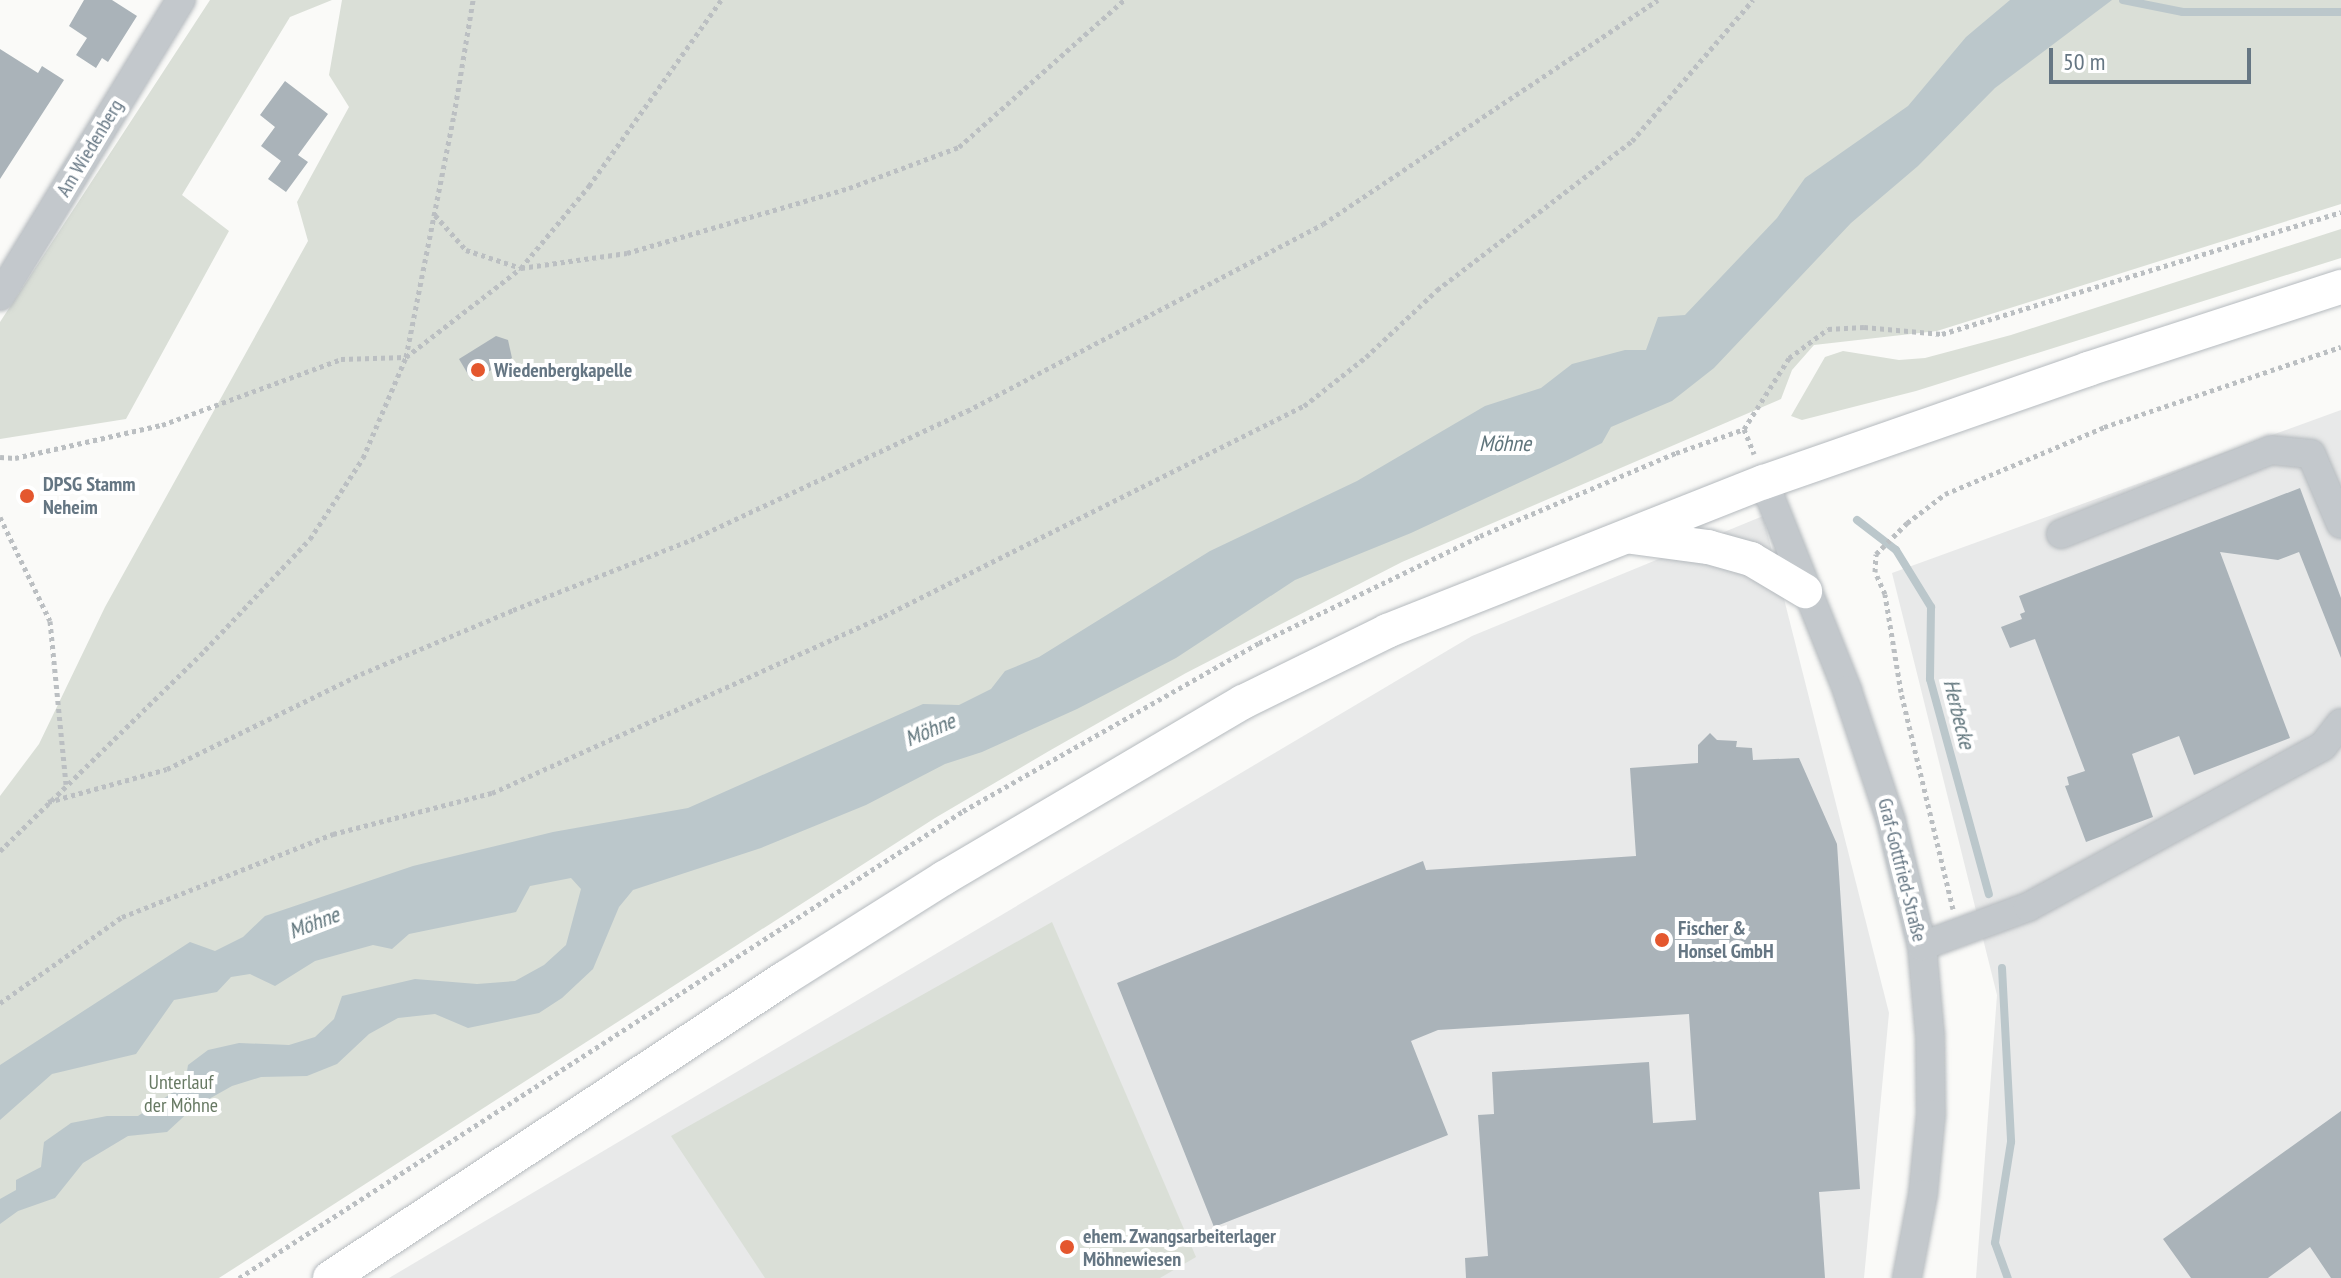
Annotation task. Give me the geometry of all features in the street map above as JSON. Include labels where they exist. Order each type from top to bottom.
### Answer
[{"type":"main road","points":[[330,1278],[785,978],[944,878],[1243,702],[1387,631],[1764,482],[2088,369],[2341,287]]},
{"type":"main road","points":[[1627,536],[1708,547],[1740,556],[1805,591]]},
{"type":"street","name":"Am Wiedenberg","points":[[0,296],[181,0]]},
{"type":"street","points":[[2061,534],[2271,450],[2311,454],[2341,524]]},
{"type":"street","name":"Graf-Gottfried-Straße","points":[[1764,482],[1847,690],[1891,821],[1922,946],[1930,1035],[1931,1114],[1923,1194],[1907,1278]]},
{"type":"street","points":[[1922,946],[2028,907],[2323,746],[2341,723]]},
{"type":"path","points":[[0,851],[205,650],[310,539],[363,458],[406,357],[473,0]]},
{"type":"path","points":[[0,457],[15,458],[162,425],[341,359],[406,357],[521,268],[589,186],[721,0]]},
{"type":"path","points":[[434,215],[466,250],[521,268],[627,253],[849,188],[959,147],[1124,0]]},
{"type":"path","points":[[48,802],[167,769],[361,674],[691,540],[967,411],[1323,224],[1658,0]]},
{"type":"path","points":[[0,1003],[122,917],[333,834],[492,793],[884,616],[1304,406],[1366,357],[1437,290],[1632,141],[1753,0]]},
{"type":"path","points":[[1744,429],[1789,358],[1828,329],[1864,327],[1942,334],[2341,212]]},
{"type":"path","points":[[1969,928],[1901,692],[1885,594],[1875,572],[1876,554],[1907,523],[1945,494],[2104,427],[2341,347]]},
{"type":"path","points":[[0,517],[50,621],[67,785]]},
{"type":"shaded area","points":[[2341,410],[2341,1278],[1976,1278],[1997,995],[1892,573]]},
{"type":"shaded area","points":[[1763,516],[1889,1013],[1864,1278],[389,1278],[1472,636]]},
{"type":"green space","points":[[210,0],[332,0],[290,17],[182,195],[229,231],[126,419],[0,439],[0,322]]},
{"type":"green space","name":"Unterlauf der Möhne","points":[[342,0],[2341,0],[2341,204],[1937,331],[1814,345],[1792,370],[1781,399],[1402,562],[1186,673],[1049,751],[935,818],[219,1278],[0,1278],[0,796],[39,744],[105,607],[308,241],[297,202],[349,107],[329,75]]},
{"type":"green space","points":[[2341,229],[2341,258],[1916,391],[1802,420],[1791,416],[1825,357],[1843,351],[1899,360],[1925,358],[2011,335]]},
{"type":"green space","points":[[1052,922],[1196,1257],[1160,1278],[765,1278],[671,1136]]},
{"type":"water","name":"Möhne","points":[[2010,0],[2112,0],[1995,88],[1918,166],[1851,223],[1714,368],[1672,401],[1611,427],[1602,443],[1570,459],[1411,533],[1295,580],[1176,658],[1077,709],[982,752],[945,764],[866,805],[761,848],[633,890],[619,907],[593,969],[562,998],[539,1013],[468,1028],[435,1014],[398,1018],[369,1034],[337,1064],[307,1076],[261,1077],[232,1086],[193,1108],[167,1132],[128,1136],[83,1163],[55,1198],[18,1211],[0,1224],[0,1199],[16,1190],[16,1180],[41,1167],[44,1142],[71,1123],[107,1116],[138,1116],[185,1084],[188,1065],[208,1050],[239,1043],[289,1045],[315,1037],[334,1019],[342,996],[415,979],[477,984],[515,981],[544,965],[566,945],[581,889],[571,878],[530,886],[516,912],[409,934],[392,949],[373,945],[315,961],[275,986],[250,974],[231,977],[217,992],[174,1000],[136,1054],[52,1074],[0,1120],[0,1065],[190,942],[215,951],[243,937],[265,916],[413,866],[553,832],[688,808],[923,704],[959,705],[991,689],[1005,671],[1039,657],[1210,551],[1357,481],[1485,406],[1541,388],[1572,364],[1625,350],[1646,350],[1658,317],[1685,315],[1777,218],[1805,178],[1908,106],[1966,37]]},
{"type":"building","points":[[84,0],[112,0],[137,16],[108,62],[102,58],[96,68],[76,55],[87,38],[69,26]]},
{"type":"building","points":[[0,49],[38,73],[42,66],[64,80],[0,179]]},
{"type":"building","points":[[285,81],[328,114],[298,155],[308,162],[286,192],[268,179],[281,161],[261,146],[275,127],[260,115]]},
{"type":"building","name":"Wiedenbergkapelle","points":[[496,336],[508,340],[512,358],[472,381],[459,359]]},
{"type":"building","points":[[2300,488],[2341,598],[2341,658],[2299,552],[2278,560],[2220,552],[2290,738],[2194,775],[2179,736],[2132,754],[2153,817],[2086,842],[2065,786],[2069,785],[2067,777],[2085,771],[2035,639],[2010,648],[2001,627],[2022,619],[2020,614],[2025,612],[2019,596]]},
{"type":"building","name":"Fischer & Honsel GmbH","points":[[1710,733],[1717,740],[1737,741],[1736,747],[1752,748],[1753,760],[1799,758],[1837,844],[1860,1189],[1819,1192],[1825,1278],[1466,1278],[1465,1258],[1488,1256],[1478,1115],[1494,1114],[1492,1072],[1649,1062],[1653,1123],[1696,1120],[1689,1014],[1438,1030],[1411,1041],[1448,1135],[1214,1227],[1117,983],[1423,861],[1426,870],[1636,856],[1630,768],[1698,763],[1698,745]]},
{"type":"building","points":[[2341,1111],[2341,1278],[2331,1278],[2310,1247],[2268,1278],[2191,1278],[2163,1239]]},
{"type":"waterway","points":[[2123,0],[2183,12],[2341,12]]},
{"type":"waterway","name":"Herbecke","points":[[1857,520],[1896,550],[1931,607],[1930,679],[1989,894]]},
{"type":"waterway","name":"Herbecke","points":[[2002,968],[2011,1142],[1995,1243],[2008,1278]]},
{"type":"place","name":"Wiedenbergkapelle","points":[[478,370]]},
{"type":"place","name":"DPSG Stamm Neheim","points":[[27,496]]},
{"type":"place","name":"Fischer & Honsel GmbH","points":[[1662,940]]},
{"type":"place","name":"ehem. Zwangsarbeiterlager Möhnewiesen","points":[[1067,1247]]}]
